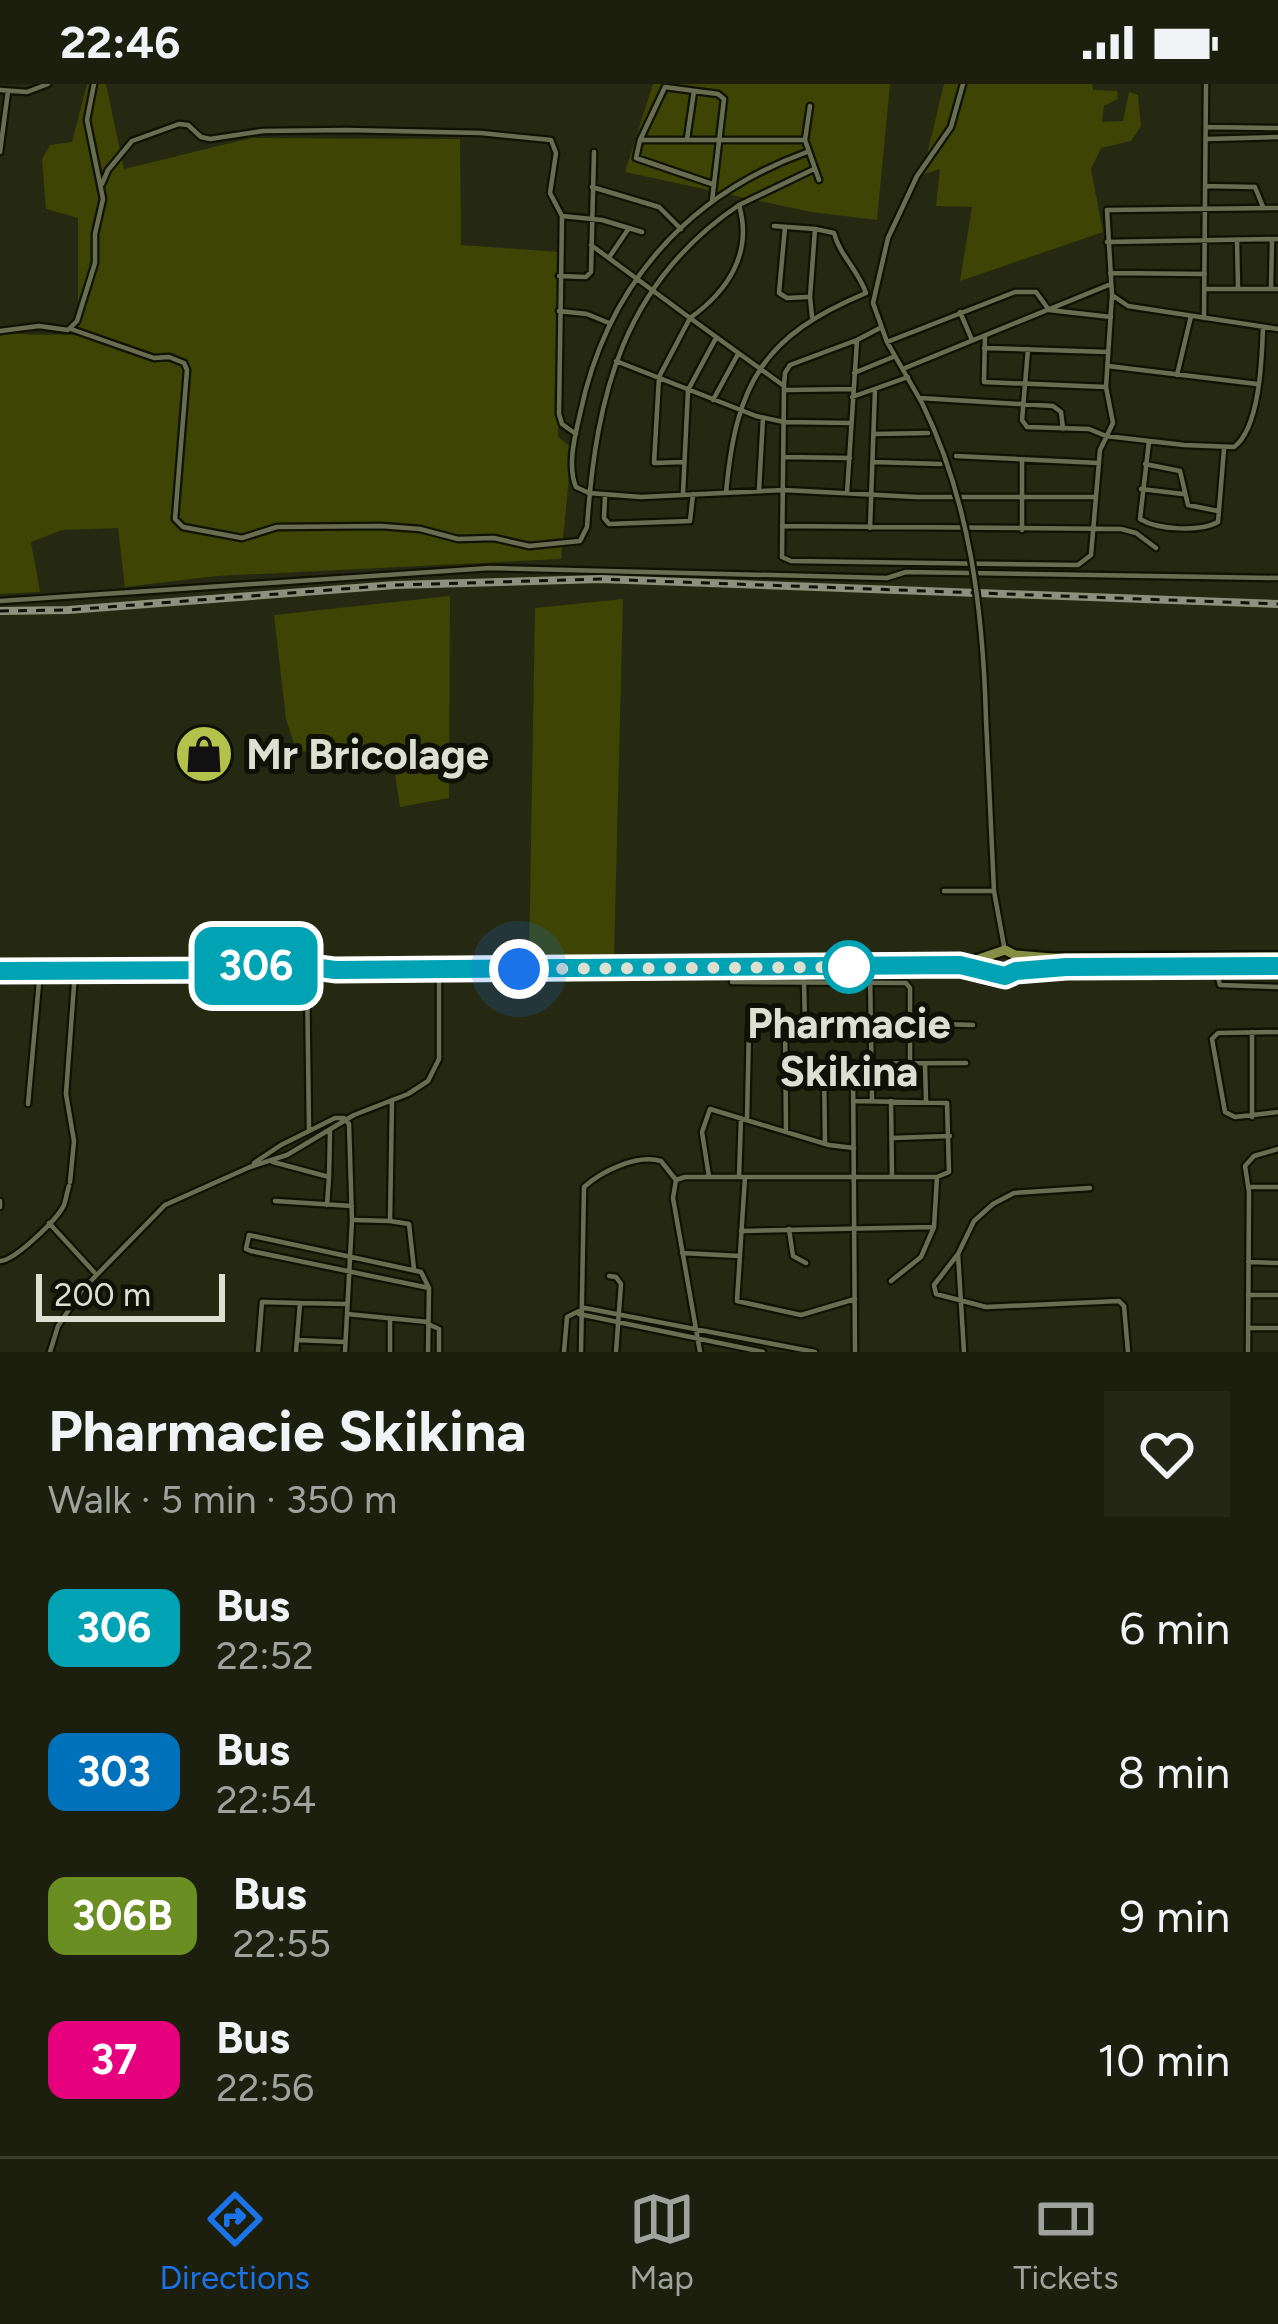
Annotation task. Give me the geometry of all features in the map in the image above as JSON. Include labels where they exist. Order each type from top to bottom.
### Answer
[{"type":"main road","points":[[960,965],[1005,953],[1278,962]]},
{"type":"main road","points":[[995,971],[1005,953]]},
{"type":"main road","points":[[1005,953],[1016,971]]},
{"type":"main road","points":[[0,971],[960,965],[1005,976],[1066,967],[1278,962]]},
{"type":"street","points":[[0,152],[4,90],[29,92],[48,84]]},
{"type":"street","points":[[71,329],[94,263],[103,199],[87,120],[94,84]]},
{"type":"street","points":[[963,84],[951,127],[917,176],[888,238],[873,303],[880,328],[921,400],[950,465],[965,526],[981,622],[994,891],[1005,953]]},
{"type":"street","points":[[1204,317],[1206,84]]},
{"type":"street","points":[[712,184],[637,160],[640,140],[663,88],[695,89],[724,99],[712,203]]},
{"type":"street","points":[[687,139],[695,89]]},
{"type":"street","points":[[810,106],[805,140],[819,180]]},
{"type":"street","points":[[101,184],[132,141],[179,124],[210,139],[262,131],[335,130],[544,138],[555,146],[550,193],[562,216],[559,414],[562,424],[576,434]]},
{"type":"street","points":[[1207,127],[1278,128]]},
{"type":"street","points":[[1207,139],[1278,137]]},
{"type":"street","points":[[640,140],[805,140]]},
{"type":"street","points":[[560,276],[589,275],[593,152]]},
{"type":"street","points":[[807,152],[764,170],[712,203],[636,276],[609,323],[586,389],[576,434],[573,482],[589,493],[605,495],[784,490],[1095,497]]},
{"type":"street","points":[[97,169],[114,162]]},
{"type":"street","points":[[0,331],[39,326],[71,329],[154,358],[184,363],[175,519],[183,527],[242,538],[277,527],[381,526],[458,539],[494,538],[529,547],[572,544],[584,535],[598,426],[615,361],[653,289],[700,234],[739,205],[814,169]]},
{"type":"street","points":[[592,187],[659,207],[681,229]]},
{"type":"street","points":[[1205,187],[1255,187],[1264,208]]},
{"type":"street","points":[[684,462],[654,463],[658,377],[690,318],[725,288],[737,269],[739,205]]},
{"type":"street","points":[[880,328],[790,365],[785,373],[780,553],[791,561],[1078,566],[1090,555],[1099,463],[1113,414],[1106,387],[1112,296],[1106,212],[1111,208],[1278,208]]},
{"type":"street","points":[[562,216],[642,232]]},
{"type":"street","points":[[726,493],[739,410],[759,370],[812,316],[866,292],[855,266],[838,250],[834,233],[774,226]]},
{"type":"street","points":[[785,227],[779,293],[787,298],[810,297]]},
{"type":"street","points":[[610,256],[629,228]]},
{"type":"street","points":[[812,316],[815,230]]},
{"type":"street","points":[[1107,242],[1275,239],[1275,289],[1205,290]]},
{"type":"street","points":[[1237,240],[1238,290]]},
{"type":"street","points":[[591,245],[784,387],[853,393],[908,377]]},
{"type":"street","points":[[1110,272],[1205,274]]},
{"type":"street","points":[[903,369],[1111,284]]},
{"type":"street","points":[[887,342],[1002,295],[1030,291],[1041,296],[1048,310]]},
{"type":"street","points":[[1112,296],[1128,306],[1278,329]]},
{"type":"street","points":[[1048,310],[1111,317]]},
{"type":"street","points":[[560,311],[609,323]]},
{"type":"street","points":[[960,312],[972,341]]},
{"type":"street","points":[[1177,376],[1191,316]]},
{"type":"street","points":[[1028,349],[1025,425],[1224,447],[1242,440],[1258,384],[1263,327]]},
{"type":"street","points":[[985,336],[984,382],[1106,387]]},
{"type":"street","points":[[683,495],[688,390],[716,338]]},
{"type":"street","points":[[847,493],[857,340]]},
{"type":"street","points":[[984,348],[1108,352]]},
{"type":"street","points":[[713,400],[738,354]]},
{"type":"street","points":[[854,374],[894,356]]},
{"type":"street","points":[[615,361],[763,418],[851,423]]},
{"type":"street","points":[[1108,366],[1258,384]]},
{"type":"street","points":[[870,528],[875,390]]},
{"type":"street","points":[[921,400],[1058,407],[1063,429]]},
{"type":"street","points":[[759,491],[763,418]]},
{"type":"street","points":[[874,434],[928,433]]},
{"type":"street","points":[[1149,441],[1138,507],[1144,524],[1209,527],[1218,522],[1224,447]]},
{"type":"street","points":[[956,456],[1099,463]]},
{"type":"street","points":[[784,457],[850,458]]},
{"type":"street","points":[[1022,460],[1022,530]]},
{"type":"street","points":[[873,462],[941,464]]},
{"type":"street","points":[[1145,464],[1180,471],[1188,505],[1219,511]]},
{"type":"street","points":[[1142,490],[1184,494]]},
{"type":"street","points":[[605,495],[604,518],[609,524],[690,521],[693,494]]},
{"type":"street","points":[[782,526],[1121,529],[1136,533],[1156,548]]},
{"type":"street","points":[[0,602],[490,568],[887,578],[906,572],[1278,578]]},
{"type":"street","points":[[944,891],[994,891]]},
{"type":"street","points":[[869,966],[872,1101]]},
{"type":"street","points":[[1215,966],[1220,985],[1278,988]]},
{"type":"street","points":[[794,967],[794,982]]},
{"type":"street","points":[[250,1167],[272,1162],[422,1086],[436,1071],[439,968]]},
{"type":"street","points":[[307,970],[310,1130]]},
{"type":"street","points":[[28,1104],[40,971]]},
{"type":"street","points":[[0,1261],[11,1259],[64,1206],[74,1142],[66,1104],[75,972]]},
{"type":"street","points":[[732,982],[909,986],[910,1063]]},
{"type":"street","points":[[804,982],[805,1023]]},
{"type":"street","points":[[855,1299],[801,1315],[741,1303],[736,1297],[748,1029],[755,1024],[869,1023]]},
{"type":"street","points":[[910,1023],[973,1024]]},
{"type":"street","points":[[784,1024],[786,1131]]},
{"type":"street","points":[[1252,1032],[1252,1117]]},
{"type":"street","points":[[1278,1032],[1218,1033],[1212,1039],[1225,1112],[1235,1118],[1278,1112]]},
{"type":"street","points":[[854,1063],[855,1352]]},
{"type":"street","points":[[925,1063],[926,1101]]},
{"type":"street","points":[[785,1064],[966,1063]]},
{"type":"street","points":[[824,1064],[825,1144]]},
{"type":"street","points":[[390,1221],[392,1100]]},
{"type":"street","points":[[676,1180],[938,1177],[950,1169],[949,1105],[854,1101]]},
{"type":"street","points":[[891,1101],[892,1178]]},
{"type":"street","points":[[709,1177],[702,1132],[707,1111],[854,1148]]},
{"type":"street","points":[[50,1352],[58,1325],[95,1274],[165,1205],[250,1167],[335,1118],[347,1120]]},
{"type":"street","points":[[345,1352],[352,1220],[347,1120]]},
{"type":"street","points":[[327,1205],[330,1132]]},
{"type":"street","points":[[892,1138],[950,1136]]},
{"type":"street","points":[[1247,1352],[1246,1162],[1278,1149]]},
{"type":"street","points":[[581,1352],[584,1187],[646,1158],[661,1161],[676,1180]]},
{"type":"street","points":[[272,1162],[329,1177]]},
{"type":"street","points":[[891,1281],[921,1257],[934,1227],[938,1177]]},
{"type":"street","points":[[676,1180],[672,1190],[700,1352]]},
{"type":"street","points":[[1248,1187],[1278,1187]]},
{"type":"street","points":[[1090,1188],[1028,1189],[1002,1198],[974,1221],[933,1290],[986,1306],[1119,1300],[1124,1306],[1128,1352]]},
{"type":"street","points":[[275,1201],[352,1207]]},
{"type":"street","points":[[352,1220],[409,1224],[414,1269]]},
{"type":"street","points":[[50,1223],[95,1274]]},
{"type":"street","points":[[741,1231],[934,1227]]},
{"type":"street","points":[[789,1229],[793,1256],[806,1264]]},
{"type":"street","points":[[428,1352],[429,1288],[424,1275],[414,1269],[249,1235],[245,1244],[248,1250],[429,1288]]},
{"type":"street","points":[[682,1253],[740,1256]]},
{"type":"street","points":[[958,1254],[964,1352]]},
{"type":"street","points":[[1248,1262],[1278,1263]]},
{"type":"street","points":[[609,1276],[620,1282],[616,1352]]},
{"type":"street","points":[[1248,1295],[1278,1295]]},
{"type":"street","points":[[258,1352],[262,1302],[347,1304]]},
{"type":"street","points":[[296,1352],[300,1303]]},
{"type":"street","points":[[579,1311],[618,1324],[760,1352],[760,1341]]},
{"type":"street","points":[[564,1352],[566,1321],[579,1311],[815,1352]]},
{"type":"street","points":[[347,1314],[428,1323],[439,1329],[439,1352]]},
{"type":"street","points":[[390,1318],[390,1352]]},
{"type":"street","points":[[1248,1328],[1278,1328]]},
{"type":"street","points":[[297,1340],[345,1342]]},
{"type":"green space","points":[[87,84],[106,84],[124,169],[251,138],[460,139],[461,245],[559,252],[558,437],[572,448],[561,559],[216,576],[125,587],[118,528],[62,530],[31,542],[40,592],[0,594],[0,330],[78,335],[78,218],[46,209],[42,159],[50,145],[72,142]]},
{"type":"green space","points":[[653,84],[890,84],[877,220],[811,212],[625,172]]},
{"type":"green space","points":[[944,84],[1092,84],[1093,90],[1117,91],[1118,99],[1104,106],[1102,122],[1123,121],[1129,92],[1138,95],[1141,126],[1131,141],[1101,148],[1091,169],[1103,232],[960,281],[972,207],[936,206],[940,169],[922,175]]},
{"type":"green space","points":[[450,596],[449,798],[400,807],[394,767],[363,767],[354,747],[297,752],[286,719],[274,615]]},
{"type":"green space","points":[[623,599],[614,958],[529,960],[535,608]]},
{"type":"railway","points":[[0,611],[395,585],[600,579],[1278,604]]},
{"type":"bus line","name":"306","points":[[0,971],[241,970],[284,963],[335,970],[960,965],[1005,976],[1066,967],[1278,966]]},
{"type":"place","name":"Mr Bricolage","points":[[204,754]]},
{"type":"place","name":"Pharmacie Skikina","points":[[849,967]]},
{"type":"route","points":[[519,969],[849,967]]}]
